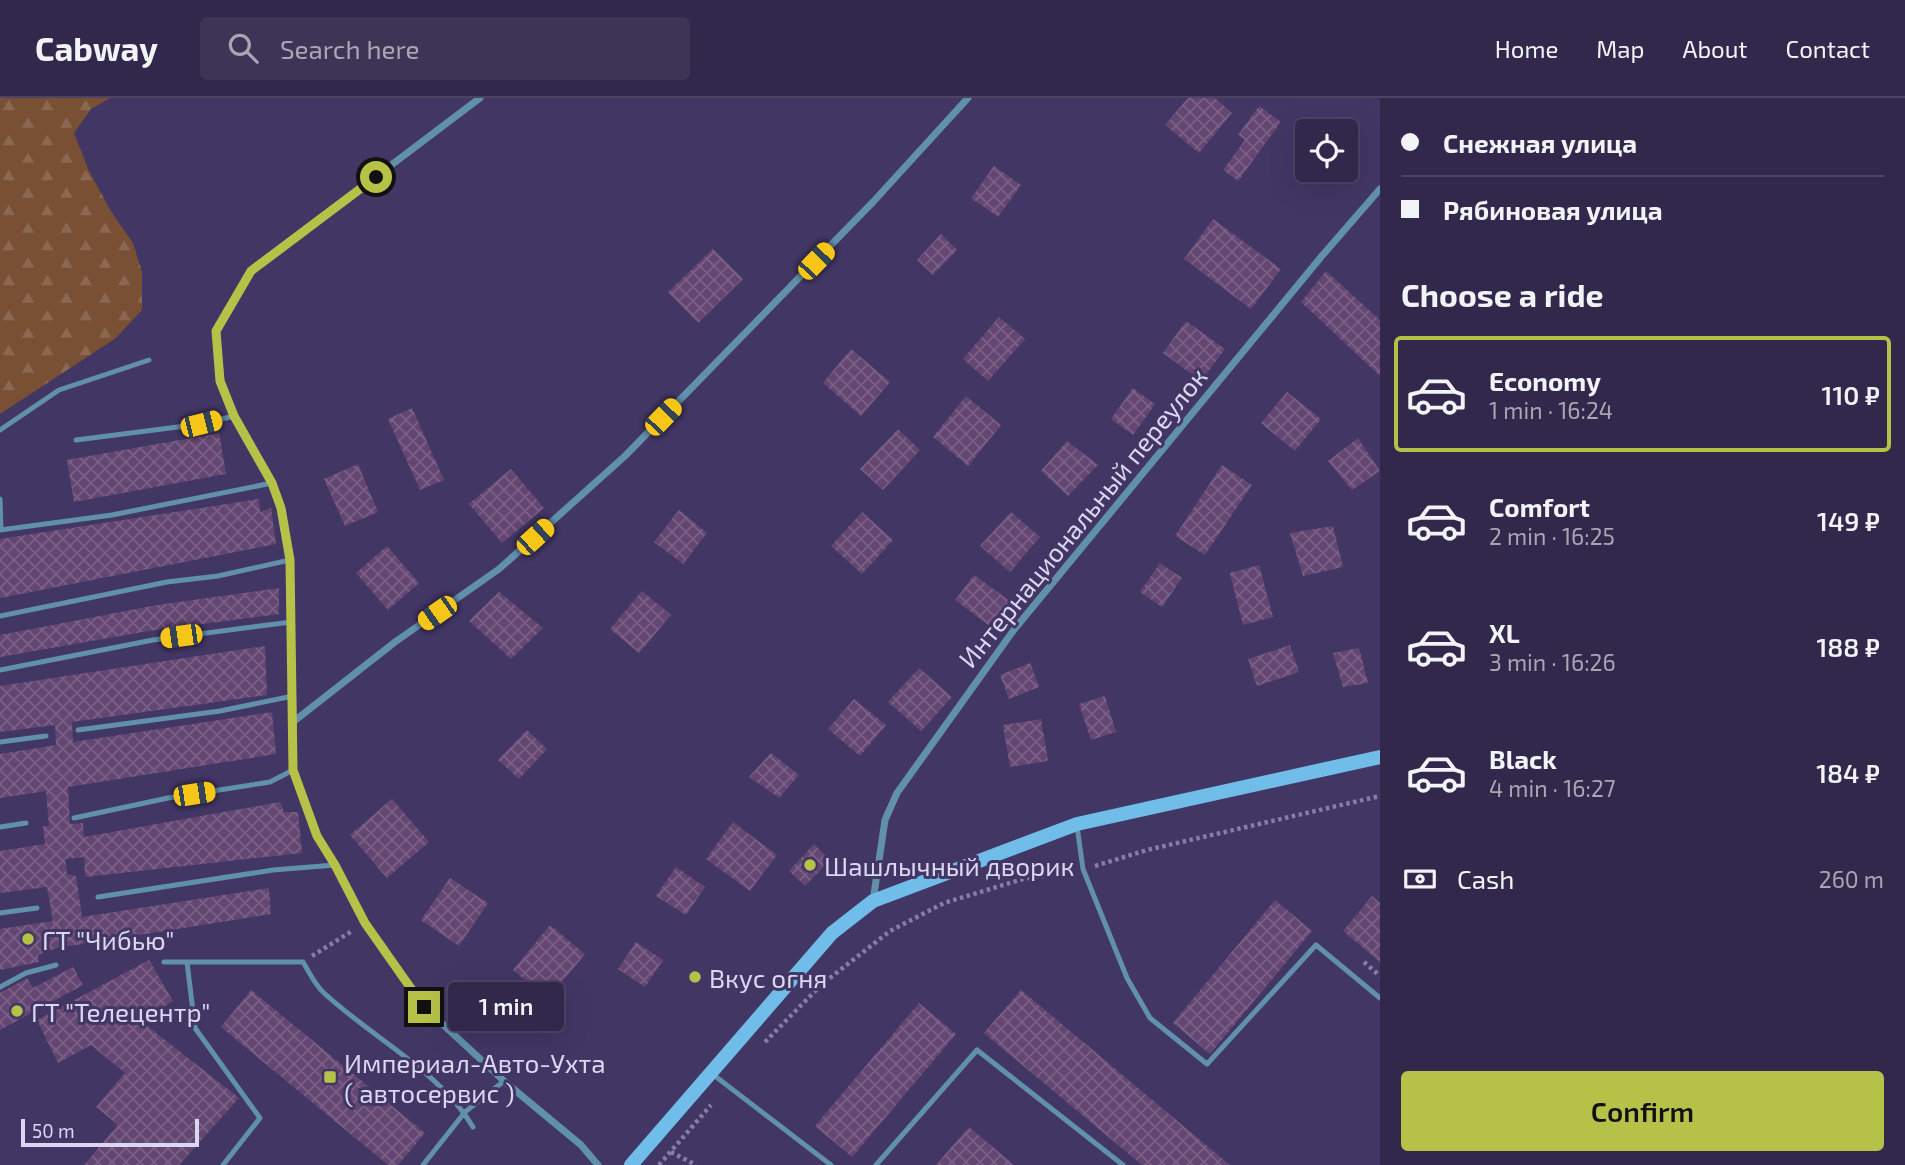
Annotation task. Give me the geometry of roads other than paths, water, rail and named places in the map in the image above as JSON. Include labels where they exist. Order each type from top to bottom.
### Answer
[{"type":"main road","points":[[631,1165],[832,933],[873,901],[1077,824],[1380,757]]},
{"type":"street","points":[[480,98],[251,271],[216,331],[220,381],[234,416],[272,483],[281,508],[290,560],[293,770],[317,836],[365,923],[424,1007],[504,1081],[581,1145],[598,1165]]},
{"type":"street","points":[[293,722],[395,642],[499,569],[625,456],[873,202],[968,98]]},
{"type":"street","name":"Интернациональный переулок","points":[[873,901],[886,820],[898,793],[1013,631],[1312,268],[1380,190]]},
{"type":"lane","points":[[0,430],[59,390],[149,360]]},
{"type":"lane","points":[[76,440],[201,424],[234,416]]},
{"type":"lane","points":[[0,499],[0,530],[112,516],[272,483]]},
{"type":"lane","points":[[0,616],[290,560]]},
{"type":"lane","points":[[0,670],[153,640],[291,622]]},
{"type":"lane","points":[[78,730],[219,711],[293,696]]},
{"type":"lane","points":[[0,742],[46,736]]},
{"type":"lane","points":[[74,818],[168,798],[270,782],[293,770]]},
{"type":"lane","points":[[0,827],[26,823]]},
{"type":"lane","points":[[1077,824],[1083,869],[1127,978],[1150,1018],[1207,1064],[1316,945],[1380,998]]},
{"type":"lane","points":[[98,897],[273,870],[335,865]]},
{"type":"lane","points":[[0,913],[37,908]]},
{"type":"lane","points":[[164,962],[303,962],[322,992],[434,1081],[465,1112],[473,1127]]},
{"type":"lane","points":[[187,962],[195,1028],[260,1118],[223,1165]]},
{"type":"lane","points":[[0,987],[26,973],[56,965]]},
{"type":"lane","points":[[876,1165],[977,1050],[1123,1165]]},
{"type":"lane","points":[[711,1073],[831,1165]]},
{"type":"lane","points":[[424,1165],[465,1112],[504,1081]]},
{"type":"place","name":"Шашлычный дворик","points":[[810,865]]},
{"type":"place","name":"ГТ \"Чибью\"","points":[[28,939]]},
{"type":"place","name":"Вкус огня","points":[[695,977]]},
{"type":"place","name":"ГТ \"Телецентр\"","points":[[17,1011]]},
{"type":"place","name":"Империал-Авто-Ухта ( автосервис )","points":[[330,1077]]}]
